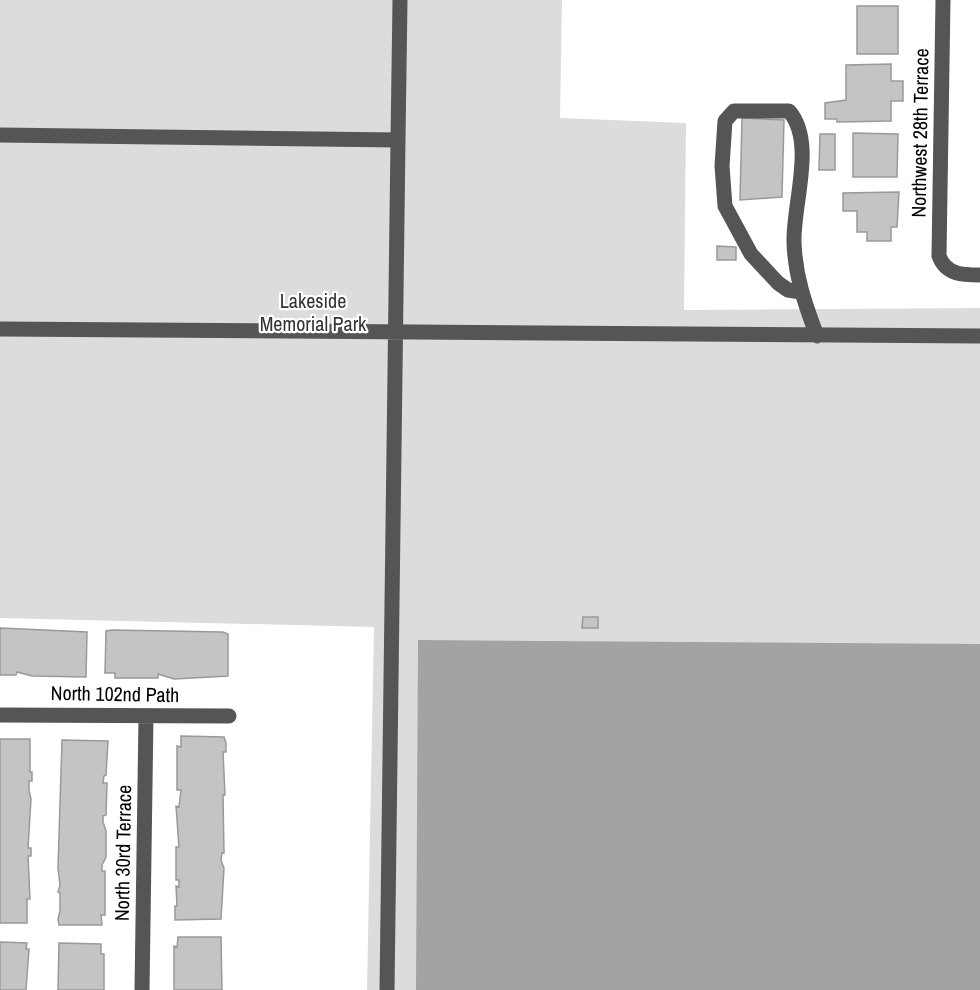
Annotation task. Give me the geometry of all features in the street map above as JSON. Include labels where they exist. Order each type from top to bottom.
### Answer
[{"type":"street","points":[[387,990],[400,0]]},
{"type":"street","name":"Northwest 28th Terrace","points":[[943,0],[939,256],[944,266],[958,274],[980,275]]},
{"type":"street","points":[[801,292],[788,290],[778,283],[751,254],[725,206],[722,166],[725,121],[734,111],[789,111],[796,119],[803,146],[794,241],[801,292],[817,336]]},
{"type":"street","points":[[0,135],[398,140]]},
{"type":"street","points":[[0,329],[980,336]]},
{"type":"street","name":"North 102nd Path","points":[[0,715],[229,716]]},
{"type":"street","name":"North 30rd Terrace","points":[[142,990],[146,716]]},
{"type":"green space","name":"Lakeside Memorial Park","points":[[0,0],[562,0],[560,118],[686,123],[684,310],[980,308],[980,990],[367,990],[374,627],[0,618]]},
{"type":"shaded area","points":[[418,640],[980,644],[980,990],[416,990]]},
{"type":"building","points":[[857,6],[898,6],[898,54],[857,54]]},
{"type":"building","points":[[891,64],[891,81],[903,81],[903,101],[891,101],[891,121],[837,122],[837,119],[825,119],[825,103],[846,100],[846,65]]},
{"type":"building","points":[[742,118],[784,120],[782,197],[740,200]]},
{"type":"building","points":[[853,133],[898,134],[897,177],[853,177]]},
{"type":"building","points":[[820,134],[835,134],[835,170],[819,170]]},
{"type":"building","points":[[899,192],[897,227],[891,227],[891,241],[867,241],[867,232],[857,232],[857,211],[843,211],[843,193]]},
{"type":"building","points":[[717,246],[736,247],[736,260],[717,260]]},
{"type":"building","points":[[583,617],[598,617],[598,628],[582,628]]},
{"type":"building","points":[[0,628],[87,632],[86,677],[32,676],[17,672],[16,675],[0,675]]},
{"type":"building","points":[[106,631],[223,632],[228,634],[228,676],[174,679],[158,674],[158,678],[115,678],[115,673],[105,673]]},
{"type":"building","points":[[181,736],[224,737],[226,743],[226,752],[223,752],[225,795],[223,795],[224,853],[222,853],[221,860],[224,868],[221,919],[175,920],[176,886],[179,887],[179,880],[176,880],[176,847],[179,847],[176,806],[179,807],[181,790],[177,790],[177,746],[181,747]]},
{"type":"building","points":[[0,739],[30,739],[32,781],[29,781],[31,799],[28,848],[31,848],[31,856],[28,856],[30,899],[27,899],[27,923],[0,923]]},
{"type":"building","points":[[62,740],[108,741],[106,775],[103,783],[107,783],[106,815],[103,816],[106,831],[106,857],[102,865],[102,871],[105,871],[105,915],[101,915],[102,925],[59,925],[58,868]]},
{"type":"building","points":[[178,937],[221,937],[222,990],[174,990],[174,946],[177,947]]},
{"type":"building","points":[[0,942],[27,943],[26,949],[29,949],[26,990],[0,990]]},
{"type":"building","points":[[59,943],[101,944],[101,954],[104,954],[104,990],[58,990]]}]
